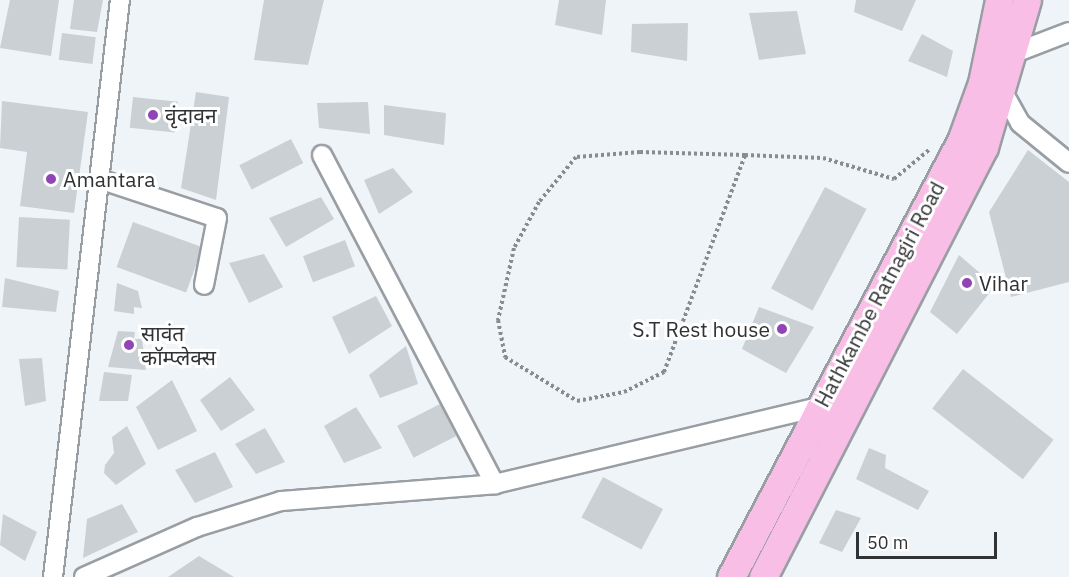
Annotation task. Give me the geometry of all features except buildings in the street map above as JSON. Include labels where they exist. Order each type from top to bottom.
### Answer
[{"type":"main road","name":"Hathkambe Ratnagiri Road","points":[[730,577],[961,141],[991,80],[999,0]]},
{"type":"main road","points":[[763,577],[984,147],[991,80],[1016,51],[1026,0]]},
{"type":"street","points":[[53,577],[120,0]]},
{"type":"street","points":[[1016,51],[1069,32]]},
{"type":"street","points":[[991,80],[1020,123],[1069,163]]},
{"type":"street","points":[[322,155],[495,484]]},
{"type":"street","points":[[99,179],[217,218],[204,285]]},
{"type":"street","points":[[84,577],[197,527],[281,501],[495,484],[822,402],[848,414]]},
{"type":"path","points":[[745,156],[664,372],[624,392],[577,401],[505,357],[498,320],[514,248],[539,202],[576,157],[640,152],[823,158],[894,179],[936,144]]},
{"type":"place","name":"वृंदावन","points":[[153,115]]},
{"type":"place","name":"Amantara","points":[[51,179]]},
{"type":"place","name":"Vihar","points":[[967,283]]},
{"type":"place","name":"S.T Rest house","points":[[782,329]]},
{"type":"place","name":"सावंत कॉम्प्लेक्स","points":[[129,345]]}]
